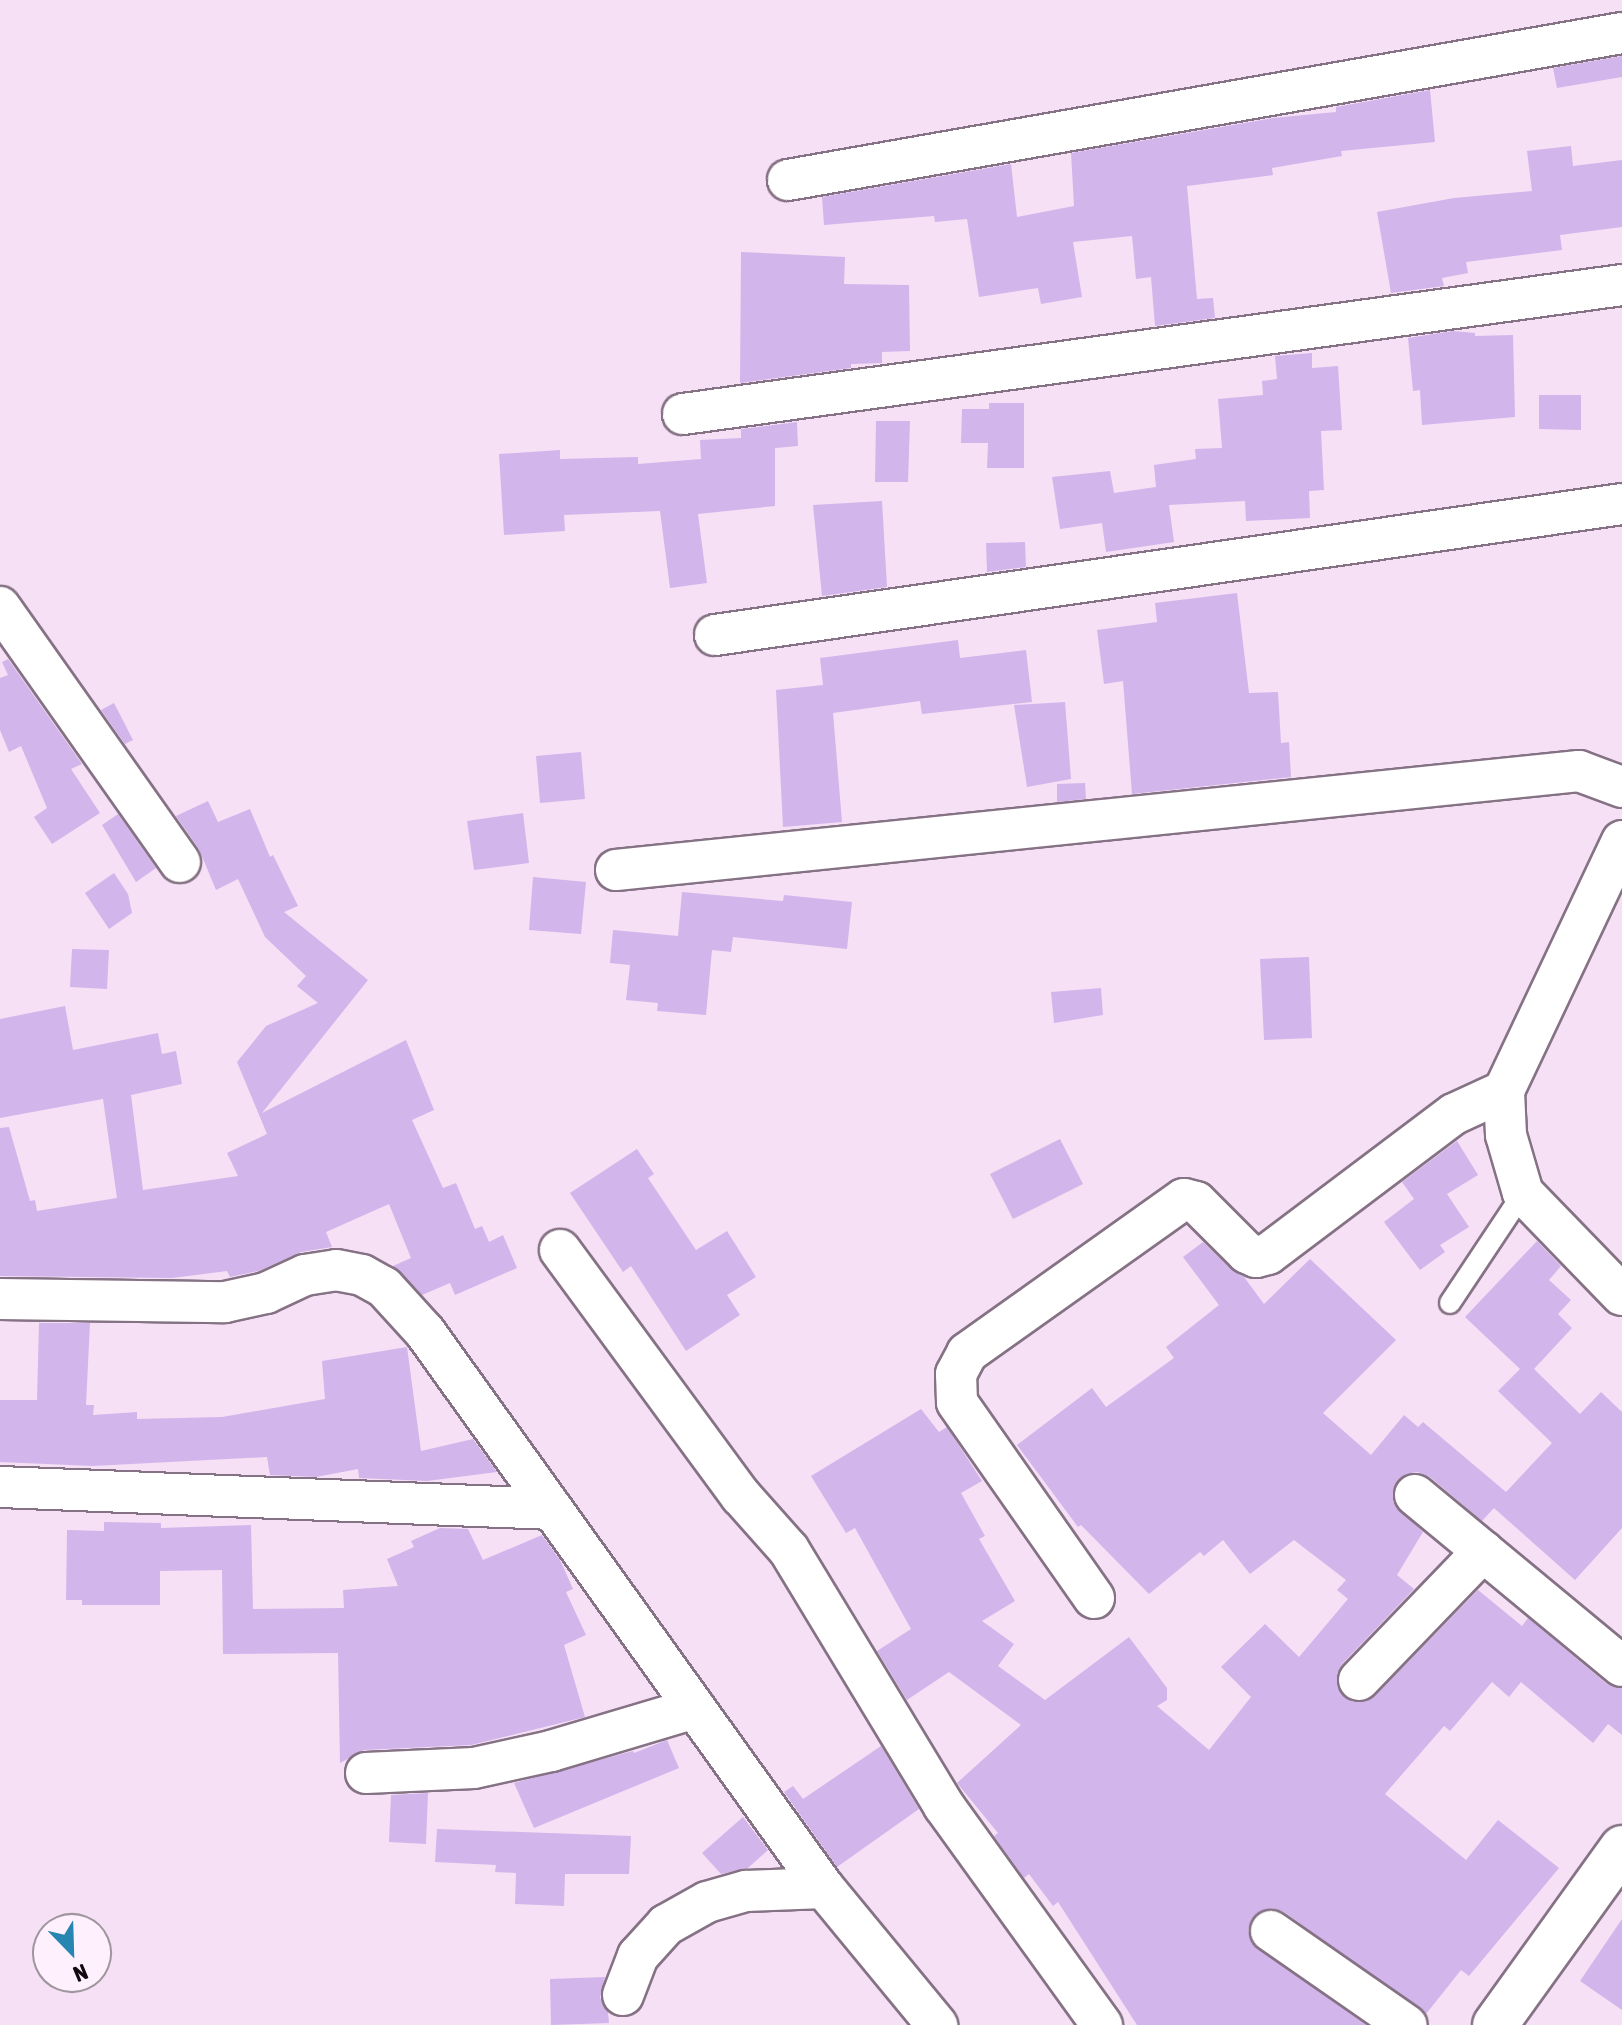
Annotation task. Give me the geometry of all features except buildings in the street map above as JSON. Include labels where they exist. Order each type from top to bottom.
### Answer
[{"type":"main road","points":[[1495,2025],[1622,1848]]},
{"type":"street","points":[[788,180],[1622,33]]},
{"type":"street","points":[[683,414],[1622,285]]},
{"type":"street","points":[[715,635],[1535,519],[1622,504]]},
{"type":"street","points":[[1535,519],[1622,530]]},
{"type":"street","points":[[0,607],[180,862]]},
{"type":"street","points":[[616,870],[1579,771],[1622,787]]},
{"type":"street","points":[[1622,841],[1504,1091],[1506,1135],[1523,1193],[1622,1295]]},
{"type":"street","points":[[1094,1598],[957,1402],[956,1374],[967,1353],[1184,1199],[1196,1202],[1247,1253],[1256,1257],[1268,1254],[1454,1114],[1504,1091]]},
{"type":"street","points":[[560,1250],[741,1496],[789,1550],[944,1806],[1102,2025]]},
{"type":"street","points":[[0,1299],[225,1302],[266,1293],[305,1275],[336,1270],[362,1275],[384,1287],[425,1332],[824,1888],[937,2025]]},
{"type":"street","points":[[0,1487],[552,1509]]},
{"type":"street","points":[[1415,1495],[1622,1666]]},
{"type":"street","points":[[1359,1680],[1483,1551]]},
{"type":"street","points":[[366,1773],[474,1768],[551,1751],[695,1708]]},
{"type":"street","points":[[623,1995],[638,1956],[647,1945],[666,1925],[707,1902],[746,1891],[824,1888]]},
{"type":"street","points":[[1271,1931],[1406,2025]]},
{"type":"lane","points":[[1450,1303],[1523,1193]]}]
